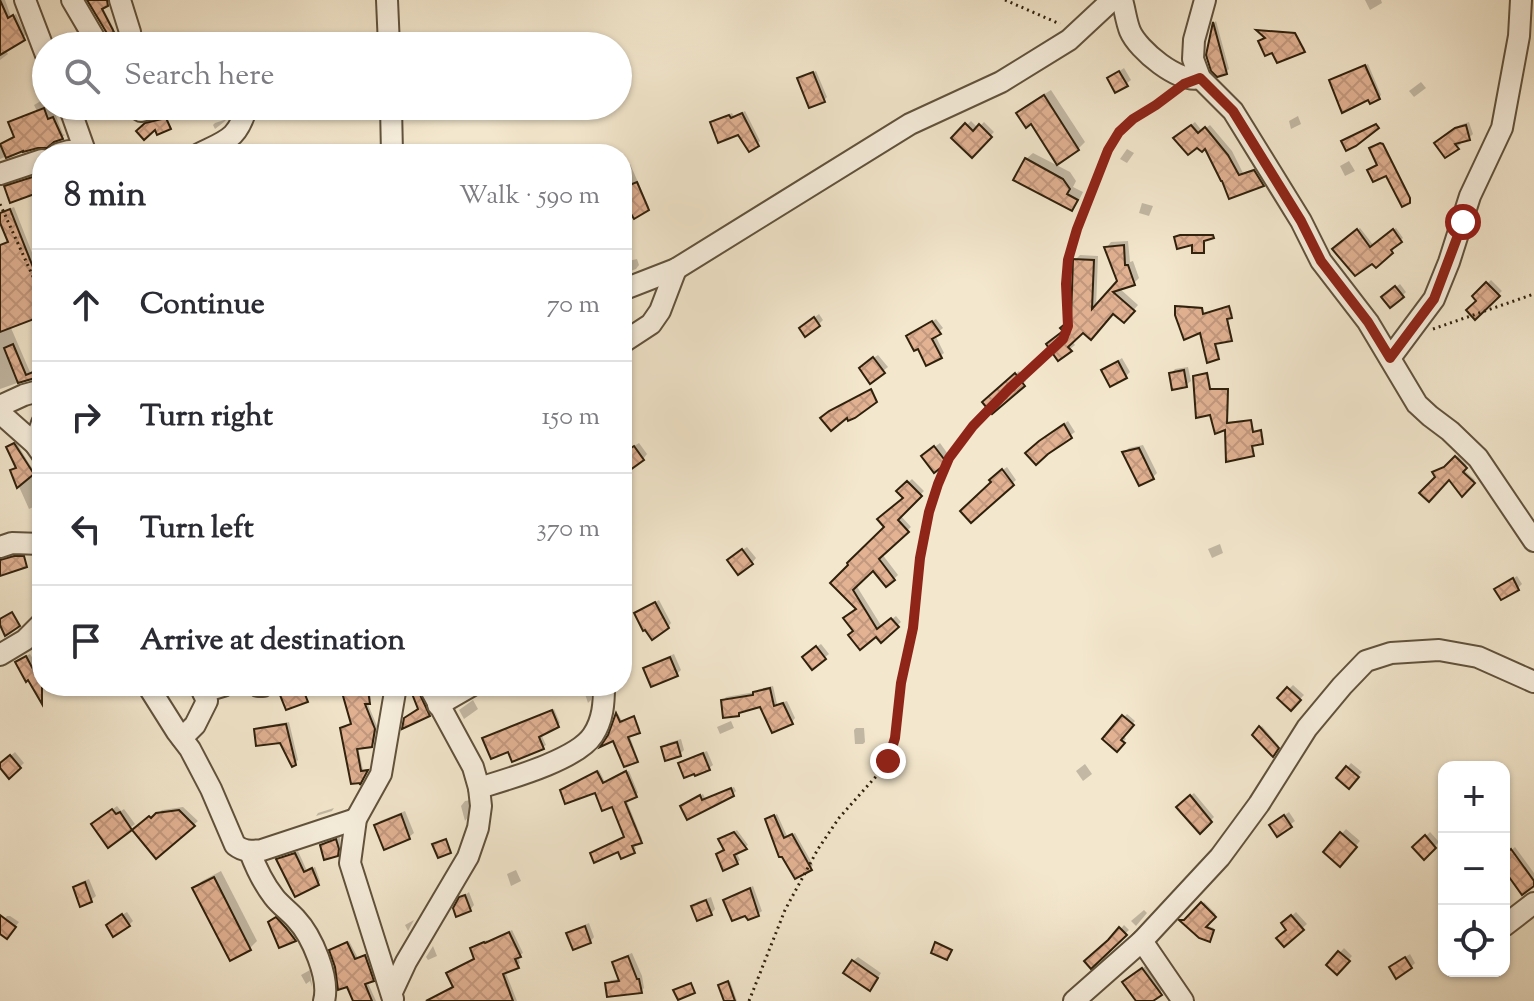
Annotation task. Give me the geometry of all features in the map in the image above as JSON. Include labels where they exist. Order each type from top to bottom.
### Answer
[{"type":"street","points":[[25,0],[37,32]]},
{"type":"street","points":[[72,0],[91,32]]},
{"type":"street","points":[[120,0],[130,32]]},
{"type":"street","points":[[387,0],[388,32]]},
{"type":"street","points":[[632,286],[676,269],[910,124],[1001,82],[1069,40],[1112,0]]},
{"type":"street","points":[[1122,0],[1130,32],[1140,48],[1163,66],[1196,80],[1233,111],[1301,221],[1321,261],[1368,322],[1417,404],[1478,458],[1534,541]]},
{"type":"street","points":[[1196,80],[1194,40],[1205,0]]},
{"type":"street","points":[[1390,358],[1434,299],[1470,196],[1502,128],[1519,36],[1521,0]]},
{"type":"street","points":[[74,120],[82,144]]},
{"type":"street","points":[[220,144],[231,139],[241,120]]},
{"type":"street","points":[[391,120],[392,144]]},
{"type":"street","points":[[0,174],[32,163]]},
{"type":"street","points":[[632,336],[651,324],[660,311],[676,269]]},
{"type":"street","points":[[0,406],[32,393]]},
{"type":"street","points":[[0,413],[32,443]]},
{"type":"street","points":[[0,547],[12,543],[32,544]]},
{"type":"street","points":[[0,655],[32,633]]},
{"type":"street","points":[[1074,1001],[1142,941],[1220,857],[1259,804],[1307,728],[1366,661],[1391,653],[1439,650],[1478,657],[1534,682]]},
{"type":"street","points":[[155,696],[190,749],[235,845],[241,849],[250,852],[262,850],[356,819]]},
{"type":"street","points":[[182,738],[203,713],[208,696]]},
{"type":"street","points":[[392,996],[350,863],[356,819],[381,774],[394,696]]},
{"type":"street","points":[[392,996],[406,962],[468,857],[478,828],[481,806],[473,767],[434,696]]},
{"type":"street","points":[[438,705],[454,696]]},
{"type":"street","points":[[479,788],[525,773],[581,749],[601,721],[604,696]]},
{"type":"street","points":[[250,852],[257,871],[273,896],[306,931],[321,968],[326,991],[324,1001]]},
{"type":"street","points":[[1510,921],[1534,903]]},
{"type":"street","points":[[1142,941],[1183,1001]]},
{"type":"path","points":[[749,1001],[785,910],[818,849],[839,818],[888,761],[895,738],[929,512],[949,458],[973,426],[1063,339],[1068,326],[1068,260],[1108,150],[1119,132],[1184,84],[1196,80]]},
{"type":"path","points":[[0,204],[32,274]]},
{"type":"path","points":[[1407,338],[1534,294]]},
{"type":"building","points":[[0,0],[8,18],[13,15],[25,40],[0,55]]},
{"type":"building","points":[[87,0],[107,0],[108,6],[102,9],[114,32],[106,32]]},
{"type":"building","points":[[1213,22],[1227,74],[1217,77],[1211,71],[1206,55]]},
{"type":"building","points":[[1256,30],[1295,33],[1305,52],[1277,63],[1272,53],[1265,56],[1258,41],[1265,38]]},
{"type":"building","points":[[1365,65],[1380,99],[1370,104],[1368,100],[1342,113],[1329,80]]},
{"type":"building","points":[[1119,71],[1128,86],[1115,93],[1107,78]]},
{"type":"building","points":[[813,72],[825,102],[809,108],[797,78]]},
{"type":"building","points":[[1044,95],[1079,150],[1057,165],[1031,124],[1026,128],[1016,113]]},
{"type":"building","points":[[32,113],[32,120],[54,120],[63,139],[52,144],[32,144],[32,150],[6,158],[0,144],[14,137],[8,122]]},
{"type":"building","points":[[742,113],[759,146],[749,152],[738,135],[718,143],[710,122]]},
{"type":"building","points":[[167,120],[171,129],[157,135],[155,130],[144,140],[136,131],[145,123]]},
{"type":"building","points":[[965,123],[973,131],[979,124],[992,137],[972,158],[951,138]]},
{"type":"building","points":[[1376,124],[1379,128],[1346,151],[1341,141]]},
{"type":"building","points":[[1191,125],[1198,133],[1205,127],[1228,155],[1239,175],[1254,170],[1264,186],[1229,199],[1205,149],[1202,152],[1197,148],[1188,155],[1173,138]]},
{"type":"building","points":[[1466,125],[1470,140],[1455,144],[1459,149],[1445,158],[1434,143],[1455,128]]},
{"type":"building","points":[[1380,143],[1410,198],[1410,203],[1402,207],[1386,176],[1373,182],[1367,170],[1377,165],[1369,148]]},
{"type":"building","points":[[1025,158],[1063,179],[1070,189],[1067,194],[1078,200],[1072,211],[1013,180]]},
{"type":"building","points":[[32,177],[32,195],[10,203],[4,186]]},
{"type":"building","points":[[637,182],[649,210],[634,219],[632,216],[632,184]]},
{"type":"building","points":[[10,209],[32,265],[32,320],[0,332],[0,245],[8,242],[0,223],[0,213]]},
{"type":"building","points":[[1357,229],[1370,247],[1393,229],[1402,242],[1376,268],[1372,264],[1355,276],[1332,249]]},
{"type":"building","points":[[1213,235],[1214,238],[1204,241],[1204,253],[1192,253],[1192,245],[1177,249],[1174,237]]},
{"type":"building","points":[[1124,245],[1125,265],[1128,265],[1135,285],[1113,292],[1135,311],[1124,323],[1113,314],[1091,340],[1083,333],[1068,347],[1072,351],[1058,361],[1046,344],[1063,331],[1060,328],[1071,319],[1073,259],[1094,260],[1092,309],[1117,281],[1104,247]]},
{"type":"building","points":[[1486,282],[1500,296],[1475,320],[1466,310],[1476,301],[1472,296]]},
{"type":"building","points":[[1395,286],[1404,297],[1390,308],[1381,297]]},
{"type":"building","points":[[1175,306],[1202,308],[1203,314],[1229,306],[1232,318],[1227,319],[1232,341],[1215,344],[1219,359],[1207,363],[1200,333],[1184,340]]},
{"type":"building","points":[[814,317],[820,326],[805,337],[799,328]]},
{"type":"building","points":[[932,321],[941,334],[932,339],[942,358],[926,366],[918,349],[914,351],[906,336]]},
{"type":"building","points":[[13,344],[26,375],[32,372],[32,379],[18,383],[4,348]]},
{"type":"building","points":[[873,357],[885,373],[870,384],[859,368]]},
{"type":"building","points":[[1118,361],[1127,378],[1110,387],[1101,370]]},
{"type":"building","points":[[1184,370],[1187,387],[1172,390],[1169,373]]},
{"type":"building","points":[[1015,373],[1025,386],[992,414],[982,402]]},
{"type":"building","points":[[1207,373],[1210,389],[1228,389],[1227,423],[1251,420],[1253,432],[1261,430],[1263,444],[1252,446],[1254,456],[1226,462],[1225,430],[1215,434],[1210,415],[1196,418],[1193,376]]},
{"type":"building","points":[[871,389],[877,402],[855,418],[848,421],[847,418],[831,431],[820,418],[829,411]]},
{"type":"building","points":[[1064,424],[1072,438],[1036,465],[1025,453]]},
{"type":"building","points":[[14,443],[32,471],[32,476],[17,488],[10,470],[16,468],[6,447]]},
{"type":"building","points":[[934,446],[947,463],[934,473],[921,456]]},
{"type":"building","points":[[632,447],[644,460],[632,469]]},
{"type":"building","points":[[1139,448],[1154,479],[1139,486],[1122,452]]},
{"type":"building","points":[[1455,456],[1467,468],[1463,472],[1475,483],[1462,497],[1449,480],[1429,502],[1419,493],[1435,477],[1432,472],[1444,467]]},
{"type":"building","points":[[1002,469],[1014,485],[971,523],[960,511]]},
{"type":"building","points":[[907,481],[922,496],[898,520],[909,532],[879,559],[895,580],[886,587],[873,571],[853,590],[877,629],[891,618],[899,627],[881,643],[876,637],[860,650],[848,635],[853,631],[843,618],[856,609],[830,583],[884,527],[877,519],[903,498],[896,491]]},
{"type":"building","points":[[742,549],[753,564],[738,575],[727,560]]},
{"type":"building","points":[[24,556],[27,567],[0,576],[0,560]]},
{"type":"building","points":[[1513,578],[1519,590],[1501,600],[1494,589]]},
{"type":"building","points":[[655,602],[669,628],[652,640],[643,631],[634,613]]},
{"type":"building","points":[[12,612],[20,626],[5,636],[0,619]]},
{"type":"building","points":[[816,646],[826,659],[812,670],[802,657]]},
{"type":"building","points":[[26,656],[32,667],[32,687],[28,680],[26,682],[15,662]]},
{"type":"building","points":[[670,657],[678,676],[651,687],[643,668]]},
{"type":"building","points":[[1287,687],[1301,700],[1291,711],[1277,698]]},
{"type":"building","points":[[770,688],[774,706],[783,703],[793,724],[772,733],[760,707],[739,713],[739,716],[723,718],[721,700],[753,695],[753,692]]},
{"type":"building","points":[[280,696],[306,696],[308,702],[286,710]]},
{"type":"building","points":[[343,696],[369,696],[370,704],[365,704],[375,729],[372,747],[357,749],[361,771],[368,770],[360,785],[351,784],[340,728],[351,724]]},
{"type":"building","points":[[413,696],[421,696],[430,716],[402,729],[404,718],[418,709]]},
{"type":"building","points":[[552,710],[559,727],[539,737],[544,749],[512,762],[508,752],[491,759],[482,738]]},
{"type":"building","points":[[616,713],[620,722],[634,716],[640,733],[628,737],[638,762],[624,767],[613,741],[600,747]]},
{"type":"building","points":[[1122,715],[1134,725],[1121,740],[1125,743],[1117,752],[1102,739]]},
{"type":"building","points":[[286,724],[296,765],[292,767],[280,743],[256,746],[254,729]]},
{"type":"building","points":[[1259,726],[1279,748],[1273,757],[1252,735]]},
{"type":"building","points":[[677,742],[681,756],[665,761],[661,747]]},
{"type":"building","points":[[703,753],[710,770],[684,778],[678,763]]},
{"type":"building","points":[[10,755],[21,768],[9,779],[0,768],[0,763]]},
{"type":"building","points":[[1346,766],[1359,777],[1349,789],[1336,778]]},
{"type":"building","points":[[597,771],[603,783],[626,771],[637,797],[625,802],[642,843],[632,846],[635,853],[621,859],[618,852],[594,863],[590,853],[624,837],[612,807],[602,811],[595,793],[565,804],[560,790]]},
{"type":"building","points":[[731,788],[734,796],[687,820],[680,806],[700,795],[702,800]]},
{"type":"building","points":[[1190,795],[1212,822],[1200,834],[1176,807]]},
{"type":"building","points":[[112,809],[116,814],[120,812],[132,830],[108,848],[91,824]]},
{"type":"building","points":[[179,810],[195,826],[156,859],[132,830],[156,813]]},
{"type":"building","points":[[401,814],[410,839],[384,850],[374,825]]},
{"type":"building","points":[[774,815],[784,838],[792,834],[812,870],[795,879],[782,857],[779,857],[765,819]]},
{"type":"building","points":[[1284,815],[1292,827],[1277,837],[1269,825]]},
{"type":"building","points":[[734,832],[747,849],[734,855],[738,864],[723,871],[716,854],[724,850],[718,839]]},
{"type":"building","points":[[1340,832],[1357,847],[1340,867],[1323,852]]},
{"type":"building","points":[[1425,835],[1436,848],[1424,860],[1412,847]]},
{"type":"building","points":[[336,839],[338,856],[324,860],[320,845]]},
{"type":"building","points":[[446,839],[451,853],[438,858],[432,844]]},
{"type":"building","points":[[1510,850],[1534,881],[1534,886],[1522,895],[1510,878]]},
{"type":"building","points":[[295,853],[304,872],[312,868],[319,885],[295,897],[276,859]]},
{"type":"building","points":[[214,877],[251,950],[230,961],[192,888]]},
{"type":"building","points":[[85,882],[92,902],[80,907],[73,887]]},
{"type":"building","points":[[750,888],[759,916],[748,920],[745,916],[732,921],[723,900]]},
{"type":"building","points":[[465,895],[471,911],[456,917],[453,908],[459,897]]},
{"type":"building","points":[[706,900],[712,915],[697,921],[691,906]]},
{"type":"building","points":[[1201,902],[1216,917],[1206,927],[1214,930],[1210,942],[1199,938],[1179,920],[1184,920]]},
{"type":"building","points":[[122,914],[130,926],[113,937],[106,925]]},
{"type":"building","points":[[0,915],[16,927],[7,939],[0,934]]},
{"type":"building","points":[[1291,915],[1304,930],[1284,947],[1276,938],[1286,930],[1281,923]]},
{"type":"building","points":[[276,917],[296,941],[279,948],[268,922]]},
{"type":"building","points":[[585,926],[591,943],[573,950],[566,933]]},
{"type":"building","points":[[1119,927],[1127,935],[1091,969],[1084,961]]},
{"type":"building","points":[[509,932],[521,957],[515,959],[519,968],[503,974],[513,1001],[426,1001],[453,987],[446,973],[474,959],[470,948]]},
{"type":"building","points":[[347,942],[355,959],[365,955],[374,981],[365,984],[372,1001],[353,1001],[347,987],[338,990],[329,950]]},
{"type":"building","points":[[935,942],[952,950],[947,960],[931,953]]},
{"type":"building","points":[[1338,951],[1350,961],[1337,975],[1326,965]]},
{"type":"building","points":[[628,956],[642,993],[607,997],[605,983],[619,981],[612,962]]},
{"type":"building","points":[[1405,957],[1412,968],[1396,979],[1389,967]]},
{"type":"building","points":[[852,960],[878,978],[870,991],[843,973]]},
{"type":"building","points":[[1142,968],[1162,995],[1153,1001],[1136,1001],[1122,982]]},
{"type":"building","points":[[728,981],[735,1001],[724,1001],[718,985]]},
{"type":"building","points":[[691,983],[695,993],[678,1000],[673,990]]},
{"type":"route","points":[[888,761],[895,738],[901,683],[913,628],[920,558],[938,484],[949,458],[973,426],[1063,339],[1068,326],[1068,260],[1108,150],[1119,132],[1184,84],[1200,78],[1233,111],[1301,221],[1321,261],[1368,322],[1390,358],[1434,299],[1463,222]]}]
